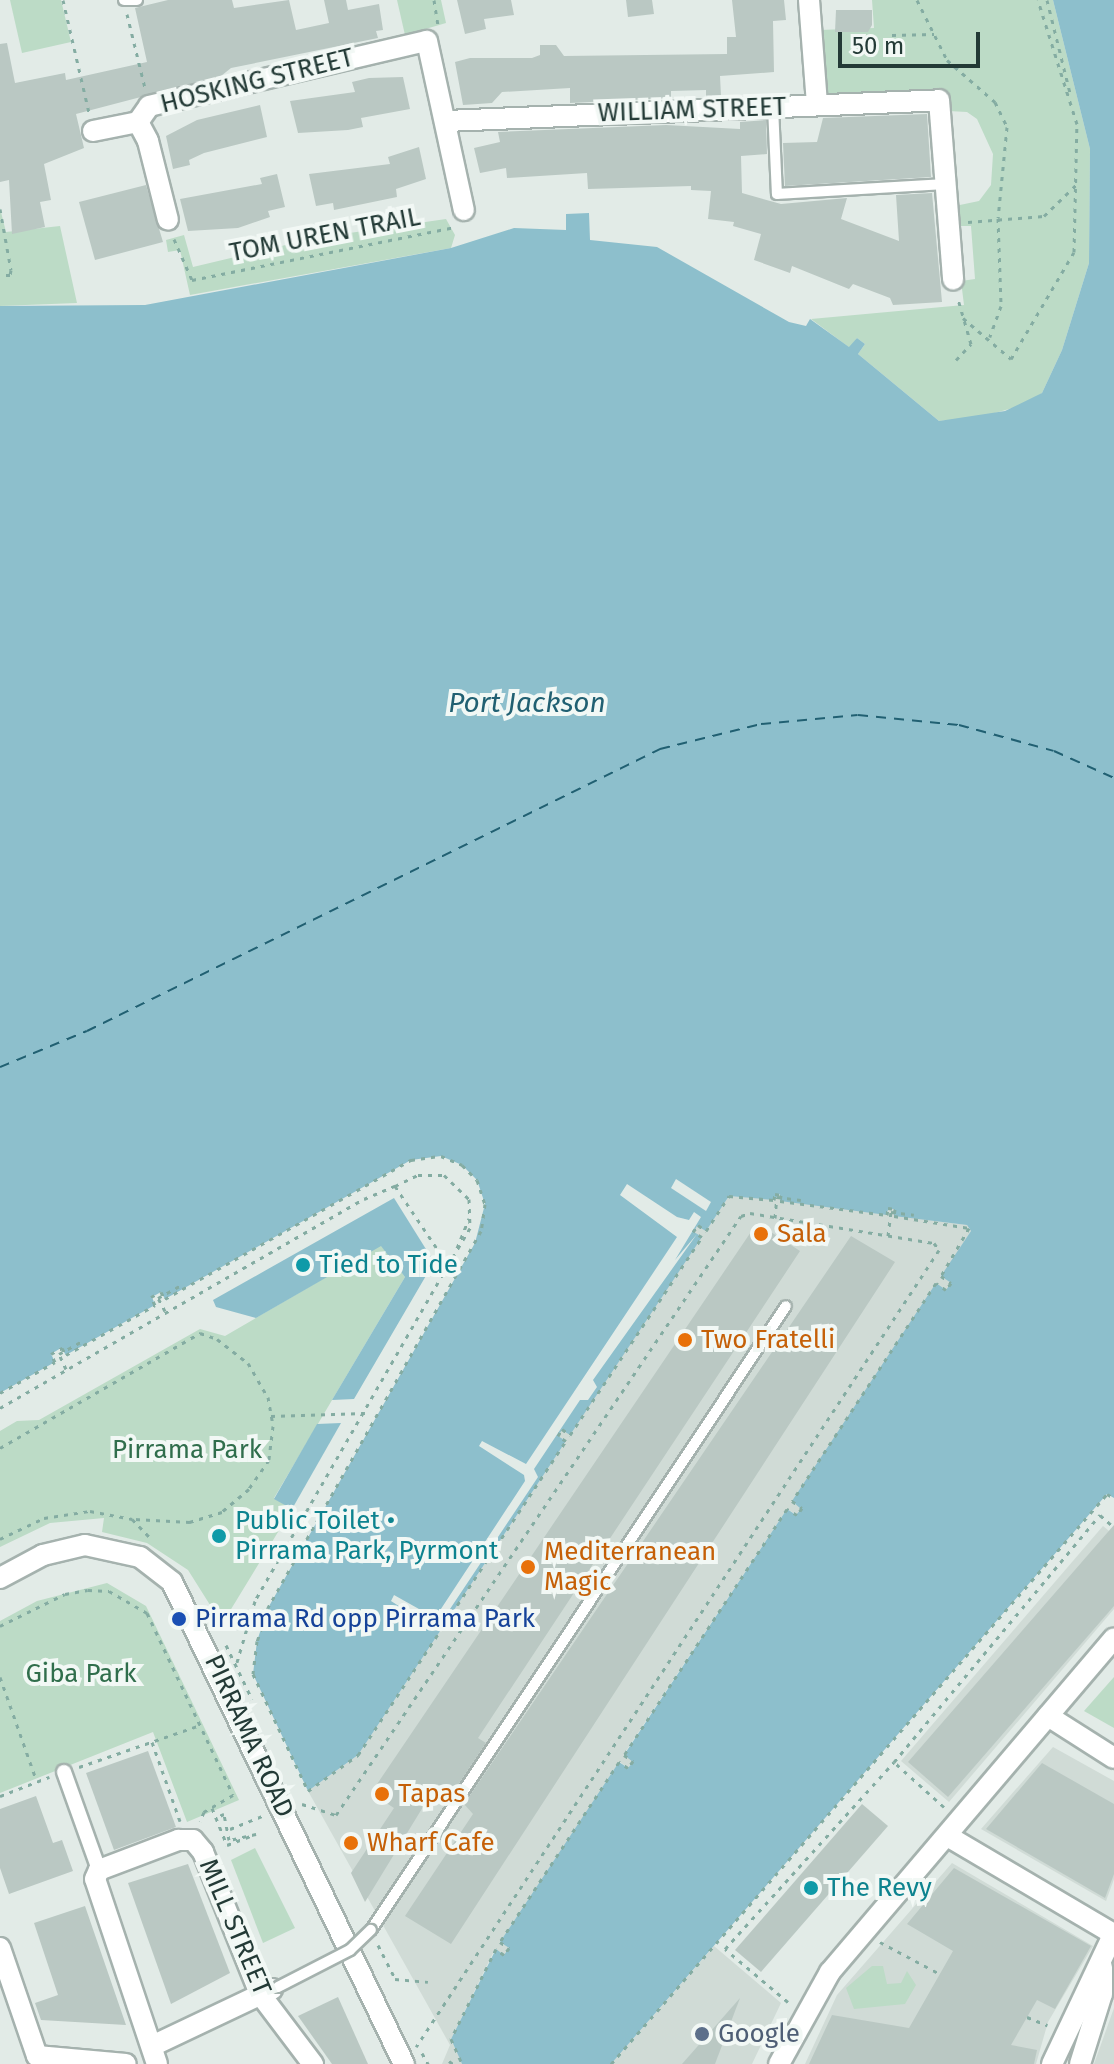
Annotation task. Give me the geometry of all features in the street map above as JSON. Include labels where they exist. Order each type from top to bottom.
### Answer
[{"type":"street","points":[[809,0],[817,105]]},
{"type":"street","name":"HOSKING STREET","points":[[93,131],[144,114],[427,41]]},
{"type":"street","points":[[427,41],[464,210]]},
{"type":"street","name":"WILLIAM STREET","points":[[446,121],[939,100],[945,184]]},
{"type":"street","points":[[144,114],[168,220]]},
{"type":"street","points":[[945,184],[953,279]]},
{"type":"street","name":"PIRRAMA ROAD","points":[[0,1578],[43,1555],[85,1545],[140,1557],[172,1582],[404,2064]]},
{"type":"street","points":[[779,2064],[830,1972],[949,1837],[1114,1638]]},
{"type":"street","points":[[1048,1716],[1114,1758]]},
{"type":"street","points":[[64,1772],[155,2055],[269,1990]]},
{"type":"street","points":[[949,1837],[1114,1934],[1102,1967],[1078,2002],[1052,2064]]},
{"type":"street","name":"MILL STREET","points":[[97,1874],[190,1840],[203,1852],[269,1990],[313,2064]]},
{"type":"street","points":[[0,1948],[37,2056],[47,2061],[126,2064]]},
{"type":"street","points":[[1080,2064],[1102,1994],[1102,1967]]},
{"type":"lane","points":[[124,1],[137,0]]},
{"type":"lane","points":[[773,107],[777,194],[945,184]]},
{"type":"lane","points":[[269,1990],[350,1950],[371,1930],[786,1306]]},
{"type":"path","points":[[63,0],[93,131]]},
{"type":"path","points":[[427,41],[439,23],[434,0]]},
{"type":"path","points":[[917,0],[947,60],[995,102],[1007,127],[998,218],[1001,306],[990,337]]},
{"type":"path","points":[[1038,0],[1077,124]]},
{"type":"path","points":[[956,360],[971,344],[963,318],[990,337],[1011,359],[1029,334],[1037,309],[1074,252],[1077,124],[1047,0]]},
{"type":"path","points":[[124,1],[144,114]]},
{"type":"path","points":[[892,35],[934,34]]},
{"type":"path","points":[[949,225],[1044,216],[1077,183]]},
{"type":"path","points":[[0,209],[10,275],[0,275]]},
{"type":"path","name":"TOM UREN TRAIL","points":[[168,220],[184,269],[192,280],[463,225],[464,210]]},
{"type":"path","points":[[163,1295],[165,1299],[421,1156],[441,1156],[462,1165],[482,1191],[481,1231],[268,1608],[257,1641],[253,1674],[308,1791],[358,1755],[566,1441],[558,1436],[562,1429],[570,1435],[702,1237],[693,1232],[698,1225],[706,1231],[732,1195],[801,1200]]},
{"type":"path","points":[[0,1408],[395,1186],[431,1173],[444,1175],[469,1199],[471,1215],[457,1253],[255,1601],[237,1662]]},
{"type":"path","points":[[395,1186],[448,1265]]},
{"type":"path","points":[[780,1198],[914,1215]]},
{"type":"path","points":[[774,1218],[780,1198]]},
{"type":"path","points":[[888,1236],[894,1213]]},
{"type":"path","points":[[462,2064],[451,2039],[496,1949],[504,1955],[509,1948],[500,1942],[619,1762],[628,1768],[633,1761],[624,1755],[787,1509],[797,1515],[802,1508],[792,1501],[936,1283],[946,1290],[951,1283],[941,1276],[969,1228],[894,1213]]},
{"type":"path","points":[[166,1312],[158,1298],[181,1285]]},
{"type":"path","points":[[0,1393],[55,1362],[51,1354],[64,1352],[66,1355],[155,1305],[151,1297],[163,1295]]},
{"type":"path","points":[[0,1448],[200,1333],[248,1363],[268,1397],[271,1416],[269,1460],[236,1502],[190,1522],[132,1519]]},
{"type":"path","points":[[66,1369],[59,1354],[82,1341]]},
{"type":"path","points":[[271,1416],[365,1413]]},
{"type":"path","points":[[611,2064],[1107,1494],[1114,1498]]},
{"type":"path","points":[[788,2002],[725,1949],[894,1762],[1100,1515],[1114,1527]]},
{"type":"path","points":[[0,1626],[65,1594],[109,1591],[147,1613],[233,1795],[204,1812],[190,1840]]},
{"type":"path","points":[[0,1677],[36,1781]]},
{"type":"path","points":[[0,1796],[200,1725]]},
{"type":"path","points":[[152,1742],[190,1840]]},
{"type":"path","points":[[894,1762],[947,1809]]},
{"type":"path","points":[[212,1808],[227,1845],[256,1834],[229,1840],[226,1831],[262,1816]]},
{"type":"path","points":[[217,1817],[224,1814],[230,1829]]},
{"type":"path","points":[[371,1930],[395,1979],[428,1982]]},
{"type":"path","points":[[878,1941],[940,1974]]},
{"type":"path","points":[[1027,2017],[1054,2029]]},
{"type":"shaded area","points":[[775,1194],[781,1195],[780,1200],[887,1214],[888,1208],[895,1209],[894,1215],[967,1225],[971,1231],[942,1276],[951,1283],[946,1290],[936,1284],[793,1502],[802,1508],[797,1515],[787,1509],[624,1754],[633,1761],[628,1768],[620,1762],[500,1942],[509,1948],[504,1955],[495,1949],[451,2039],[462,2064],[442,2064],[450,2045],[308,1791],[358,1755],[566,1441],[558,1436],[562,1429],[570,1434],[701,1237],[693,1232],[698,1225],[706,1230],[729,1196],[774,1199]]},
{"type":"shaded area","points":[[1103,1526],[1114,1535],[1114,1609],[949,1802],[901,1761]]},
{"type":"shaded area","points":[[1053,1747],[1114,1781],[1114,1879],[1106,1901],[981,1829]]},
{"type":"shaded area","points":[[952,1863],[1093,1946],[1048,2022],[1036,2064],[805,2064],[837,1995]]},
{"type":"shaded area","name":"Google","points":[[714,1946],[781,2003],[752,2064],[611,2064]]},
{"type":"shaded area","points":[[1114,2008],[1114,2064],[1094,2064]]},
{"type":"green space","points":[[10,0],[61,0],[71,42],[22,53]]},
{"type":"green space","points":[[397,0],[441,0],[446,23],[405,35]]},
{"type":"green space","points":[[872,0],[1053,0],[1090,149],[1089,263],[1062,350],[1042,393],[1027,404],[977,418],[939,421],[858,354],[865,344],[857,338],[850,348],[811,319],[964,305],[961,281],[975,279],[971,226],[957,226],[955,206],[979,201],[991,185],[993,154],[977,119],[967,112],[948,111],[946,93],[825,97],[820,30],[874,28]]},
{"type":"green space","points":[[0,208],[6,232],[60,226],[77,303],[0,306]]},
{"type":"green space","points":[[446,219],[455,235],[451,248],[190,295],[180,250],[168,252],[166,240],[184,235],[193,267],[315,238]]},
{"type":"green space","name":"Pirrama Park","points":[[381,1245],[405,1277],[274,1498],[292,1509],[222,1624],[188,1570],[147,1543],[102,1532],[104,1518],[50,1523],[0,1547],[0,1431],[17,1421],[39,1420],[200,1329],[225,1336]]},
{"type":"green space","name":"Giba Park","points":[[107,1583],[146,1606],[239,1800],[187,1822],[153,1732],[0,1793],[0,1621],[37,1601]]},
{"type":"green space","points":[[1114,1677],[1114,1728],[1084,1711]]},
{"type":"green space","points":[[255,1848],[295,1928],[263,1943],[231,1860]]},
{"type":"green space","points":[[872,1966],[883,1966],[887,1984],[901,1983],[907,1971],[916,1985],[905,2004],[854,2009],[846,1988]]},
{"type":"water","name":"Port Jackson","points":[[1053,0],[1114,0],[1114,1498],[1107,1494],[611,2064],[462,2064],[451,2039],[496,1949],[504,1955],[509,1948],[500,1942],[619,1762],[628,1768],[633,1762],[624,1755],[787,1509],[796,1515],[801,1509],[792,1501],[936,1283],[946,1290],[951,1283],[941,1276],[971,1231],[967,1225],[894,1216],[894,1209],[888,1209],[887,1215],[780,1201],[780,1194],[774,1200],[729,1196],[706,1231],[697,1226],[694,1232],[702,1237],[570,1435],[562,1430],[558,1436],[566,1441],[358,1755],[308,1791],[253,1674],[257,1641],[268,1608],[475,1243],[485,1204],[477,1180],[462,1165],[441,1156],[411,1160],[165,1299],[161,1292],[152,1297],[155,1305],[66,1355],[61,1348],[51,1354],[55,1362],[0,1393],[0,306],[145,305],[451,248],[514,228],[566,230],[566,214],[589,213],[590,240],[657,247],[789,322],[806,326],[810,319],[849,347],[857,338],[865,344],[858,354],[939,421],[1005,411],[1042,393],[1062,350],[1089,263],[1090,149]]},
{"type":"water","points":[[394,1198],[434,1262],[354,1399],[332,1400],[405,1277],[381,1246],[256,1318],[216,1307],[213,1300]]},
{"type":"water","points":[[341,1423],[292,1509],[274,1499],[317,1424]]},
{"type":"pier","points":[[676,1179],[711,1202],[706,1211],[671,1188]]},
{"type":"pier","points":[[627,1184],[677,1217],[689,1220],[694,1212],[701,1217],[675,1260],[697,1234],[593,1380],[597,1387],[588,1400],[580,1400],[534,1469],[538,1477],[436,1630],[391,1601],[394,1595],[435,1618],[525,1481],[524,1475],[479,1446],[482,1441],[526,1464],[677,1237],[620,1195]]},
{"type":"building","points":[[168,0],[232,0],[234,8],[289,0],[296,30],[329,23],[324,0],[346,0],[348,10],[379,4],[383,30],[376,31],[378,38],[231,68],[221,76],[76,114],[84,148],[44,164],[51,200],[40,202],[45,227],[12,234],[9,180],[0,182],[0,44],[7,43],[15,83],[65,73],[66,80],[147,62],[135,8]]},
{"type":"building","points":[[457,0],[511,0],[514,15],[484,19],[486,29],[465,34]]},
{"type":"building","points":[[626,0],[652,0],[654,14],[628,17]]},
{"type":"building","points":[[732,0],[784,0],[786,20],[773,21],[774,72],[720,76],[721,96],[706,97],[706,90],[671,91],[671,98],[570,103],[570,88],[502,92],[492,103],[463,105],[455,62],[470,58],[532,58],[540,55],[540,45],[556,45],[564,56],[727,54],[727,37],[736,37]]},
{"type":"building","points":[[836,10],[872,10],[872,25],[868,32],[835,32]]},
{"type":"building","points":[[403,77],[410,109],[361,118],[363,127],[298,133],[290,101],[355,92],[352,82],[369,78]]},
{"type":"building","points":[[260,105],[267,137],[204,153],[189,160],[190,165],[173,169],[166,136],[197,120]]},
{"type":"building","points":[[927,114],[931,177],[785,186],[783,143],[817,142],[823,118]]},
{"type":"building","points":[[766,120],[767,154],[741,156],[742,193],[781,204],[847,198],[841,219],[899,241],[896,195],[932,193],[942,302],[893,305],[890,298],[853,284],[849,289],[792,266],[790,273],[754,260],[761,234],[733,226],[734,222],[708,219],[711,191],[691,190],[691,186],[588,189],[587,173],[507,178],[506,168],[480,173],[474,148],[500,142],[498,132],[666,125],[740,129],[740,122]]},
{"type":"building","points":[[419,147],[426,179],[396,189],[397,197],[334,210],[333,203],[316,206],[309,174],[390,164],[388,157]]},
{"type":"building","points":[[277,174],[285,207],[268,211],[270,217],[238,228],[188,231],[180,199],[262,184],[260,178]]},
{"type":"building","points":[[146,185],[163,242],[95,260],[79,202]]},
{"type":"building","points":[[757,1223],[800,1251],[478,1738],[486,1743],[454,1791],[448,1784],[444,1789],[437,1784],[365,1902],[351,1873],[394,1808],[371,1793]]},
{"type":"building","points":[[851,1236],[895,1262],[451,1944],[405,1916],[473,1814],[464,1804]]},
{"type":"building","points":[[1114,1525],[1114,1606],[948,1797],[908,1762]]},
{"type":"building","points":[[148,1751],[176,1827],[114,1850],[86,1773]]},
{"type":"building","points":[[1042,1763],[1114,1804],[1114,1874],[1105,1898],[986,1829]]},
{"type":"building","points":[[36,1796],[53,1843],[62,1840],[73,1871],[9,1894],[0,1868],[0,1809]]},
{"type":"building","name":"The Revy","points":[[862,1804],[888,1826],[761,1972],[735,1950]]},
{"type":"building","points":[[188,1864],[230,1973],[171,2004],[128,1883]]},
{"type":"building","points":[[954,1868],[1091,1946],[1055,2009],[1037,2000],[1011,2045],[1037,2050],[1034,2064],[809,2064],[832,2015],[909,2028],[953,1951],[907,1924]]},
{"type":"building","points":[[85,1906],[126,2025],[41,2020],[35,2003],[58,1995],[34,1923]]},
{"type":"building","points":[[338,1997],[368,2064],[332,2064],[298,2016]]},
{"type":"building","points":[[740,1998],[715,2064],[682,2064]]},
{"type":"ferry route","points":[[0,1067],[87,1031],[660,749],[761,724],[858,715],[959,725],[1054,751],[1114,778]]},
{"type":"place","name":"Sala","points":[[761,1234]]},
{"type":"place","name":"Tied to Tide","points":[[303,1265]]},
{"type":"place","name":"Two Fratelli","points":[[685,1340]]},
{"type":"place","name":"Public Toilet • Pirrama Park, Pyrmont","points":[[219,1536]]},
{"type":"place","name":"Mediterranean Magic","points":[[528,1567]]},
{"type":"place","name":"Pirrama Rd opp Pirrama Park","points":[[179,1619]]},
{"type":"place","name":"Tapas","points":[[382,1794]]},
{"type":"place","name":"Wharf Cafe","points":[[351,1843]]},
{"type":"place","name":"The Revy","points":[[811,1888]]},
{"type":"place","name":"Google","points":[[702,2034]]}]
